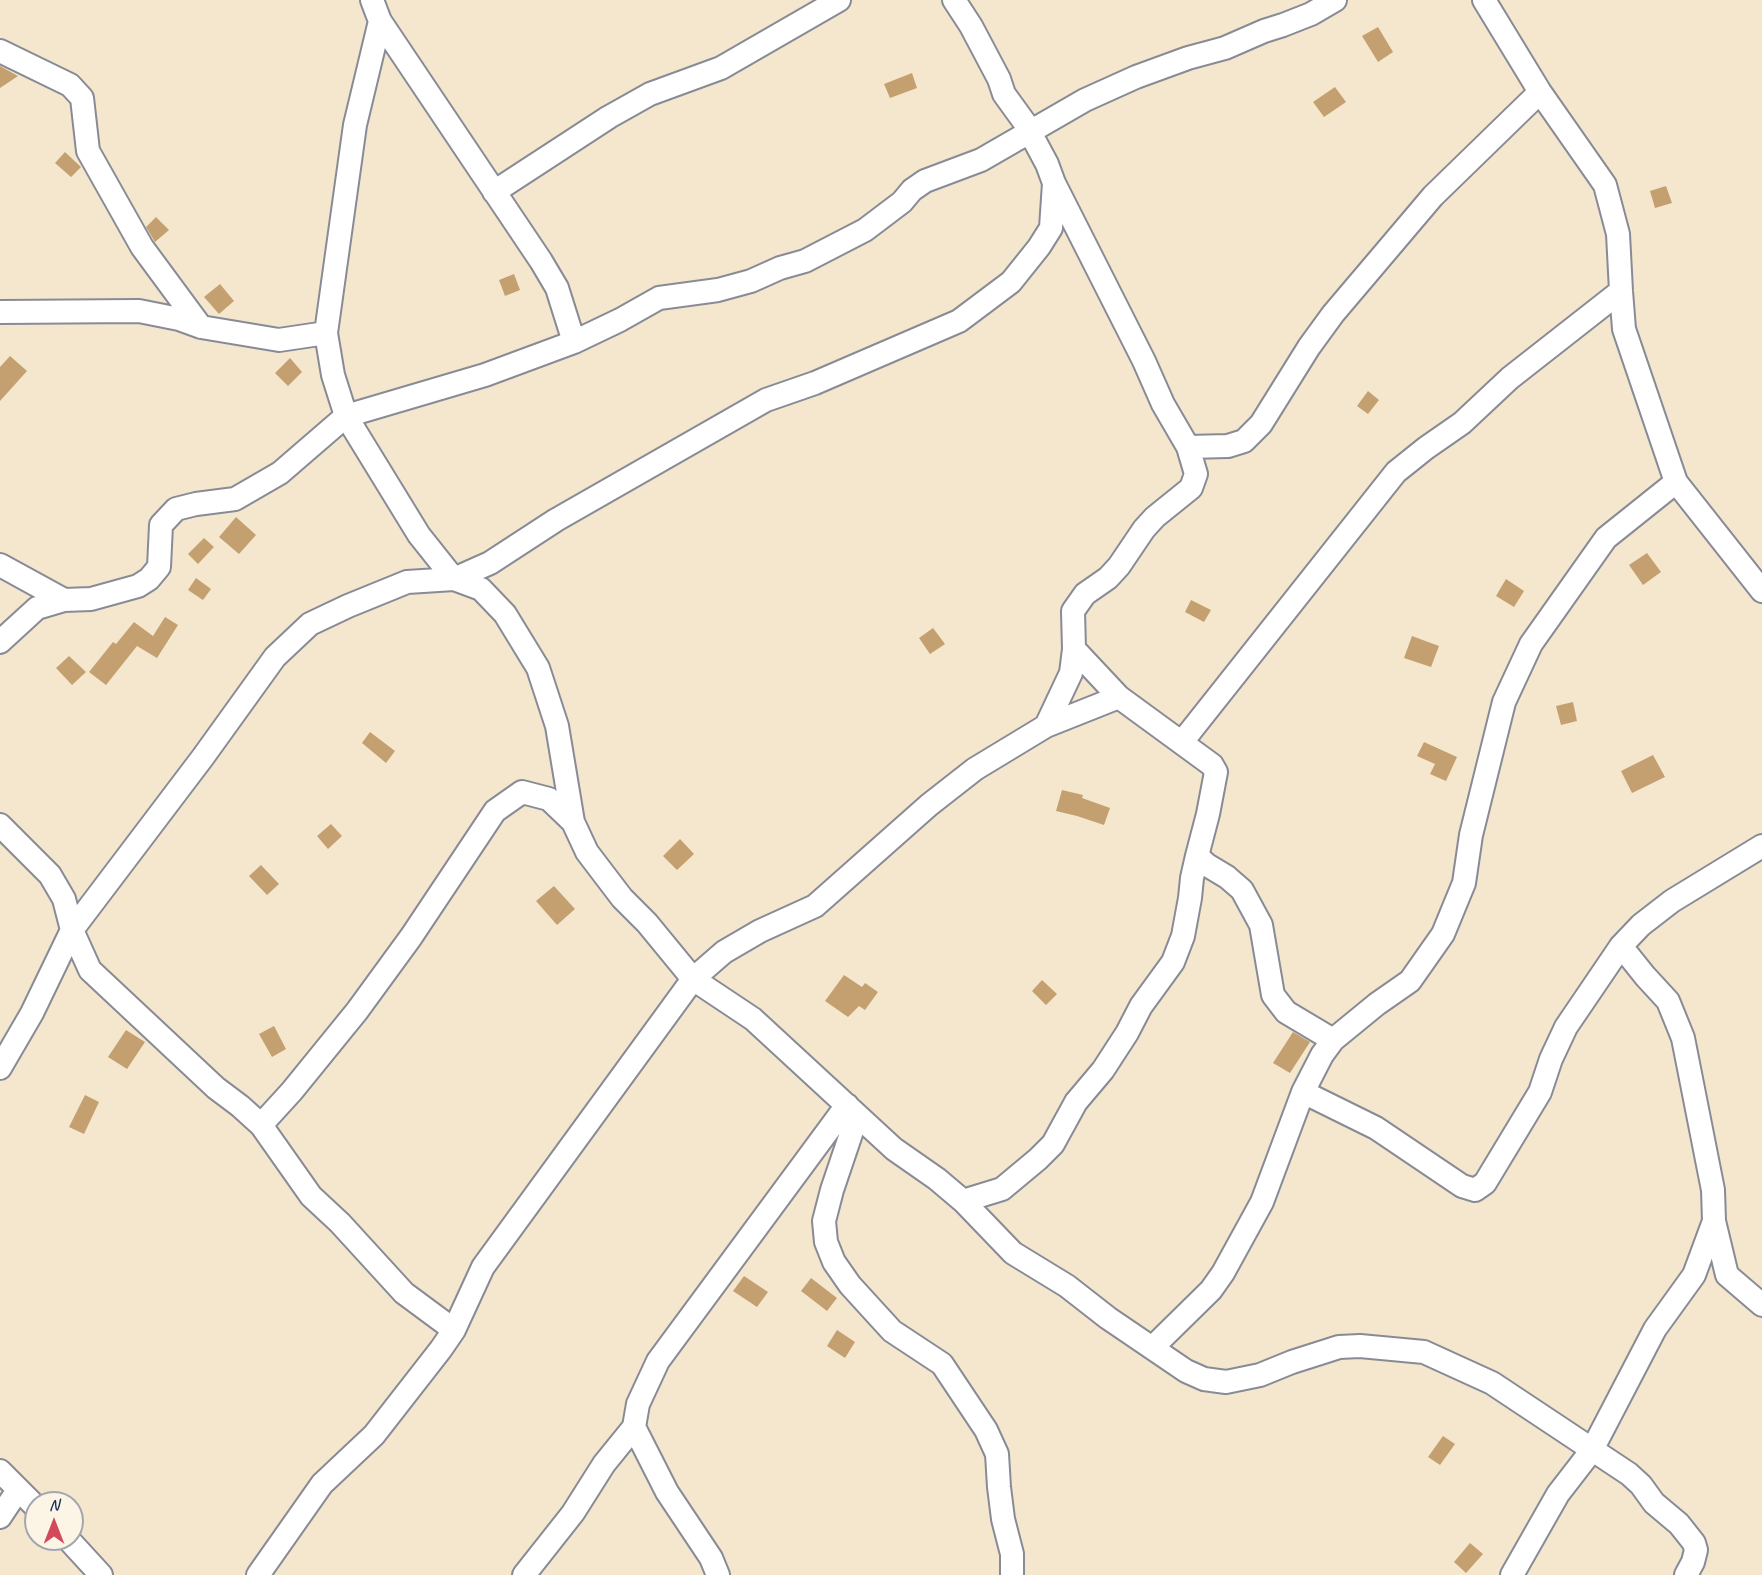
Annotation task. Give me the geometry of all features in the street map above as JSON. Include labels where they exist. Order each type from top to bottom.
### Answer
[{"type":"street","points":[[494,192],[609,117],[650,94],[721,68],[839,0]]},
{"type":"street","points":[[954,0],[999,79],[1004,94],[1025,123],[1047,164],[1054,183],[1144,361],[1163,404],[1188,447],[1196,474],[1191,488],[1149,523],[1119,566],[1085,594],[1073,611],[1074,649],[1071,673],[1046,726]]},
{"type":"street","points":[[0,642],[37,608],[64,600],[91,599],[138,586],[149,579],[159,567],[161,525],[176,509],[235,499],[280,473],[346,416],[485,375],[574,342],[659,298],[718,290],[751,281],[815,256],[865,230],[925,181],[981,160],[1085,100],[1136,77],[1188,58],[1225,48],[1263,31],[1311,14],[1335,0]]},
{"type":"street","points":[[1484,0],[1540,92],[1605,185],[1618,234],[1624,329],[1676,482],[1762,591]]},
{"type":"street","points":[[376,10],[541,261],[557,288],[574,342]]},
{"type":"street","points":[[376,10],[355,126],[326,333],[333,375],[346,416],[419,535],[454,579],[481,589],[505,614],[538,668],[557,726],[573,822],[587,852],[615,889],[647,923],[693,979],[753,1019],[894,1149],[963,1201],[1014,1252],[1067,1286],[1108,1318],[1186,1371],[1204,1379],[1226,1382],[1260,1374],[1339,1347],[1360,1346],[1424,1352],[1492,1383],[1629,1474],[1641,1485],[1654,1503],[1679,1524],[1694,1543],[1696,1550],[1686,1575]]},
{"type":"street","points":[[0,51],[70,85],[81,98],[88,151],[142,247],[201,327]]},
{"type":"street","points":[[1188,447],[1228,446],[1244,441],[1261,424],[1309,347],[1340,305],[1433,196],[1540,92]]},
{"type":"street","points":[[0,1068],[32,1013],[72,930],[203,757],[274,657],[310,624],[407,582],[454,579],[490,563],[556,520],[766,400],[815,382],[959,321],[1011,282],[1039,247],[1051,228],[1054,183]]},
{"type":"street","points":[[1182,742],[1396,472],[1462,423],[1510,378],[1620,291]]},
{"type":"street","points":[[0,312],[138,311],[179,319],[201,327],[279,340],[326,333]]},
{"type":"street","points":[[1153,1347],[1211,1290],[1223,1273],[1262,1202],[1303,1092],[1322,1055],[1334,1040],[1410,981],[1443,934],[1464,883],[1471,835],[1504,702],[1532,644],[1606,538],[1676,482]]},
{"type":"street","points":[[0,565],[64,600]]},
{"type":"street","points":[[963,1201],[1002,1189],[1053,1144],[1076,1102],[1102,1070],[1127,1033],[1141,1006],[1173,962],[1183,936],[1192,878],[1208,814],[1216,772],[1212,765],[1119,697],[1074,649]]},
{"type":"street","points":[[258,1575],[322,1484],[374,1435],[454,1330],[483,1267],[693,979],[724,952],[760,931],[814,906],[928,805],[975,769],[1046,726],[1119,697]]},
{"type":"street","points":[[261,1125],[292,1091],[357,1011],[411,937],[495,811],[522,792],[549,799],[573,822]]},
{"type":"street","points":[[0,825],[50,875],[64,899],[72,930],[90,970],[216,1088],[261,1125],[311,1196],[340,1223],[404,1293],[454,1330]]},
{"type":"street","points":[[1303,1092],[1376,1128],[1462,1186],[1475,1190],[1485,1182],[1540,1092],[1551,1059],[1566,1028],[1621,946],[1641,925],[1672,901],[1762,846]]},
{"type":"street","points":[[1197,856],[1242,890],[1261,925],[1273,995],[1286,1012],[1334,1040]]},
{"type":"street","points":[[1621,946],[1668,1001],[1683,1038],[1713,1190],[1714,1221],[1727,1275],[1762,1305]]},
{"type":"street","points":[[524,1575],[573,1513],[604,1464],[634,1427],[638,1404],[658,1361],[852,1110]]},
{"type":"street","points":[[852,1110],[824,1221],[826,1242],[834,1262],[850,1285],[892,1331],[942,1364],[986,1430],[997,1454],[1003,1519],[1012,1554],[1012,1575]]},
{"type":"street","points":[[1512,1575],[1558,1494],[1592,1450],[1655,1329],[1694,1275],[1714,1221]]},
{"type":"street","points":[[634,1427],[667,1492],[711,1558],[718,1575]]},
{"type":"street","points":[[0,1471],[24,1496]]},
{"type":"street","points":[[0,1518],[18,1490]]},
{"type":"street","points":[[79,1551],[101,1575]]},
{"type":"building","points":[[1378,27],[1393,52],[1378,62],[1362,36]]},
{"type":"building","points":[[0,66],[18,76],[0,88]]},
{"type":"building","points":[[912,73],[917,88],[890,98],[884,84]]},
{"type":"building","points":[[1335,87],[1346,102],[1324,117],[1313,102]]},
{"type":"building","points":[[65,152],[81,167],[71,177],[55,163]]},
{"type":"building","points":[[1666,186],[1672,203],[1655,208],[1650,191]]},
{"type":"building","points":[[156,217],[169,230],[155,242],[146,227]]},
{"type":"building","points":[[514,274],[520,290],[505,296],[499,280]]},
{"type":"building","points":[[220,284],[234,301],[219,314],[204,297]]},
{"type":"building","points":[[10,356],[27,371],[0,401],[0,367]]},
{"type":"building","points":[[290,358],[302,372],[288,386],[275,373]]},
{"type":"building","points":[[1368,391],[1379,400],[1368,414],[1357,406]]},
{"type":"building","points":[[236,517],[256,535],[239,554],[219,537]]},
{"type":"building","points":[[204,538],[214,547],[198,564],[188,554]]},
{"type":"building","points":[[1647,553],[1661,572],[1643,585],[1629,565]]},
{"type":"building","points":[[196,578],[211,589],[203,600],[188,590]]},
{"type":"building","points":[[1506,579],[1524,591],[1514,607],[1496,596]]},
{"type":"building","points":[[1191,600],[1211,610],[1204,622],[1185,612]]},
{"type":"building","points":[[165,617],[178,625],[157,658],[137,646],[106,685],[89,672],[113,642],[116,644],[134,622],[153,636]]},
{"type":"building","points":[[933,628],[945,644],[930,654],[919,638]]},
{"type":"building","points":[[1412,636],[1439,646],[1431,667],[1404,658]]},
{"type":"building","points":[[69,656],[86,672],[72,685],[56,668]]},
{"type":"building","points":[[1573,702],[1577,721],[1561,725],[1556,706]]},
{"type":"building","points":[[370,732],[395,751],[386,763],[362,743]]},
{"type":"building","points":[[1424,742],[1457,757],[1446,781],[1430,774],[1435,764],[1417,756]]},
{"type":"building","points":[[1653,755],[1665,777],[1632,793],[1621,771]]},
{"type":"building","points":[[1062,790],[1083,795],[1082,798],[1110,808],[1104,825],[1056,811]]},
{"type":"building","points":[[331,824],[342,836],[328,849],[317,836]]},
{"type":"building","points":[[680,839],[694,854],[677,870],[663,856]]},
{"type":"building","points":[[261,865],[279,884],[267,895],[249,876]]},
{"type":"building","points":[[554,886],[575,909],[557,925],[536,901]]},
{"type":"building","points":[[844,975],[862,987],[865,983],[878,992],[865,1010],[859,1006],[848,1017],[825,1001]]},
{"type":"building","points":[[1042,980],[1057,994],[1046,1005],[1032,991]]},
{"type":"building","points":[[274,1026],[286,1049],[272,1057],[259,1034]]},
{"type":"building","points":[[126,1030],[145,1042],[127,1069],[108,1057]]},
{"type":"building","points":[[1293,1032],[1310,1042],[1290,1073],[1273,1063]]},
{"type":"building","points":[[85,1095],[99,1102],[84,1134],[69,1127]]},
{"type":"building","points":[[744,1276],[768,1292],[757,1307],[733,1291]]},
{"type":"building","points":[[811,1278],[837,1298],[827,1311],[801,1291]]},
{"type":"building","points":[[837,1330],[855,1342],[845,1358],[827,1346]]},
{"type":"building","points":[[1443,1436],[1455,1444],[1440,1465],[1428,1457]]},
{"type":"building","points":[[1470,1543],[1483,1554],[1466,1573],[1454,1562]]}]
